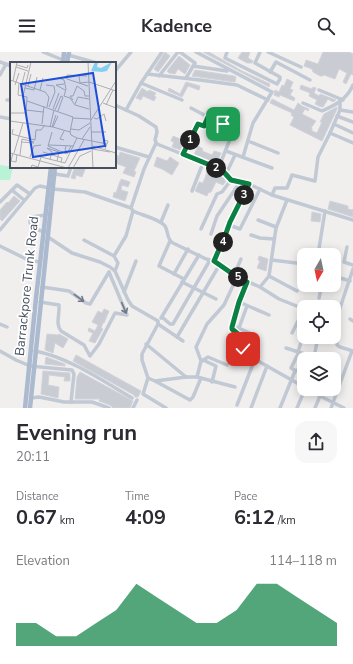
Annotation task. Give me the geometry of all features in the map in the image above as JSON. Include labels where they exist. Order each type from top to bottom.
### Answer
[{"type":"main road","points":[[64,62],[67,53]]},
{"type":"main road","name":"Barrackpore Trunk Road","points":[[25,408],[35,351],[48,237],[51,168]]},
{"type":"main road","name":"Barrackpore Trunk Road","points":[[30,408],[36,298],[46,215],[55,168]]},
{"type":"street","points":[[43,52],[64,62]]},
{"type":"street","points":[[116,69],[131,52]]},
{"type":"street","points":[[126,110],[141,83],[162,52]]},
{"type":"street","points":[[159,76],[179,52],[195,63],[186,78]]},
{"type":"street","points":[[196,52],[272,92],[253,123],[242,157]]},
{"type":"street","points":[[227,52],[225,58],[277,84],[281,78],[255,63],[260,52]]},
{"type":"street","points":[[268,52],[301,67]]},
{"type":"street","points":[[67,53],[94,62]]},
{"type":"street","points":[[0,62],[10,66]]},
{"type":"street","points":[[270,72],[276,62],[310,80]]},
{"type":"street","points":[[0,76],[6,64]]},
{"type":"street","points":[[193,66],[227,71]]},
{"type":"street","points":[[147,74],[237,85],[268,100]]},
{"type":"street","points":[[141,83],[182,100]]},
{"type":"street","points":[[303,103],[322,111],[341,101],[350,92],[353,85]]},
{"type":"street","points":[[319,90],[341,101]]},
{"type":"street","points":[[272,195],[275,188],[287,188],[292,175],[315,181],[318,157],[340,110],[341,101]]},
{"type":"street","points":[[114,256],[126,236],[132,210],[149,157],[156,143],[157,132],[156,127],[116,105]]},
{"type":"street","points":[[191,108],[223,124]]},
{"type":"street","points":[[340,110],[353,112]]},
{"type":"street","points":[[337,116],[353,122]]},
{"type":"street","points":[[0,117],[10,119]]},
{"type":"street","points":[[183,154],[198,124],[204,126],[208,117]]},
{"type":"street","points":[[334,124],[353,132]]},
{"type":"street","points":[[218,169],[235,127]]},
{"type":"street","points":[[330,133],[353,143]]},
{"type":"street","points":[[248,141],[278,153]]},
{"type":"street","points":[[156,143],[222,170],[231,180],[249,184],[272,195],[353,220]]},
{"type":"street","points":[[116,147],[149,157]]},
{"type":"street","points":[[226,151],[272,168]]},
{"type":"street","points":[[226,174],[235,155]]},
{"type":"street","points":[[192,191],[203,163]]},
{"type":"street","points":[[55,174],[68,176],[71,168]]},
{"type":"street","points":[[201,229],[217,194],[222,192],[231,180]]},
{"type":"street","points":[[211,234],[217,216],[240,182]]},
{"type":"street","points":[[162,317],[170,324],[173,324],[212,261],[249,184]]},
{"type":"street","points":[[0,202],[17,185],[30,194]]},
{"type":"street","points":[[0,230],[24,200],[40,186],[51,189],[85,192],[161,222],[166,228],[170,242],[220,264],[235,276],[260,287],[279,299],[297,306]]},
{"type":"street","points":[[229,225],[240,229],[260,189]]},
{"type":"street","points":[[12,190],[24,200]]},
{"type":"street","points":[[260,287],[268,276],[272,260],[276,227],[287,200]]},
{"type":"street","points":[[161,222],[168,205]]},
{"type":"street","points":[[319,248],[325,211]]},
{"type":"street","points":[[44,232],[32,227],[29,223],[31,217],[34,215],[46,215]]},
{"type":"street","points":[[258,220],[276,227]]},
{"type":"street","points":[[251,235],[260,238],[274,239]]},
{"type":"street","points":[[48,237],[72,253],[106,264],[115,271],[132,306],[158,322],[183,342]]},
{"type":"street","points":[[84,240],[114,256],[118,263],[115,271]]},
{"type":"street","points":[[170,242],[159,265],[194,288],[216,300]]},
{"type":"street","points":[[0,246],[28,260],[40,262]]},
{"type":"street","points":[[347,247],[344,262],[353,265]]},
{"type":"street","points":[[174,274],[188,249]]},
{"type":"street","points":[[166,408],[143,394],[148,378],[141,357],[142,350],[199,255]]},
{"type":"street","points":[[148,378],[190,400],[193,397],[202,361],[196,349],[197,344],[207,324],[224,305],[241,259]]},
{"type":"street","points":[[272,260],[297,263]]},
{"type":"street","points":[[124,292],[136,261]]},
{"type":"street","points":[[177,337],[220,264]]},
{"type":"street","points":[[341,305],[353,269]]},
{"type":"street","points":[[40,302],[59,305],[57,324],[60,330],[84,344],[90,356],[99,344],[115,314],[127,315],[109,272],[90,304],[69,292],[42,287]]},
{"type":"street","points":[[268,276],[297,291]]},
{"type":"street","points":[[341,278],[350,281]]},
{"type":"street","points":[[247,282],[232,325],[232,328],[245,340],[243,349],[244,353],[297,383]]},
{"type":"street","points":[[319,298],[320,292]]},
{"type":"street","points":[[239,302],[269,315]]},
{"type":"street","points":[[236,332],[239,328],[247,306]]},
{"type":"street","points":[[292,333],[297,323]]},
{"type":"street","points":[[0,324],[7,327]]},
{"type":"street","points":[[232,325],[256,336]]},
{"type":"street","points":[[146,344],[186,377]]},
{"type":"street","points":[[286,348],[298,352],[301,344]]},
{"type":"street","points":[[337,344],[340,347],[353,351],[341,381]]},
{"type":"street","points":[[0,350],[16,360],[32,366],[72,370],[74,374],[71,402]]},
{"type":"street","points":[[35,351],[55,356],[68,362],[132,398]]},
{"type":"street","points":[[280,408],[296,371],[291,368],[297,354]]},
{"type":"street","points":[[202,361],[208,357],[227,365]]},
{"type":"street","points":[[237,406],[255,359]]},
{"type":"street","points":[[202,361],[216,366],[212,382]]},
{"type":"street","points":[[251,408],[267,366]]},
{"type":"street","points":[[155,381],[199,377],[212,382],[235,387]]},
{"type":"street","points":[[297,408],[301,396]]},
{"type":"street","points":[[315,408],[320,396],[344,408]]},
{"type":"street","points":[[332,408],[335,396]]},
{"type":"street","points":[[31,398],[40,397],[60,402],[92,402],[109,408]]},
{"type":"street","points":[[133,408],[137,400]]},
{"type":"green space","points":[[0,165],[13,168],[10,180],[0,180]]},
{"type":"building","points":[[165,52],[170,56],[158,72],[154,69]]},
{"type":"building","points":[[203,52],[209,52],[242,71],[270,84],[269,87]]},
{"type":"building","points":[[242,52],[250,52],[248,58],[253,61],[252,63],[247,63],[238,58]]},
{"type":"building","points":[[323,52],[349,52],[353,54],[353,75],[351,74],[346,84],[343,82],[347,73],[339,69],[335,79],[324,75],[320,76],[313,72],[312,69],[304,66],[306,60],[318,64]]},
{"type":"building","points":[[179,56],[190,65],[185,74],[178,69],[175,74],[169,73],[167,71]]},
{"type":"building","points":[[195,70],[234,76],[236,77],[235,82],[192,76]]},
{"type":"building","points":[[287,79],[293,82],[290,89],[293,90],[290,95],[295,98],[294,101],[280,95],[279,97],[274,95],[275,90],[279,92]]},
{"type":"building","points":[[186,82],[200,86],[199,90],[188,86],[182,97],[168,91],[169,88],[180,94]]},
{"type":"building","points":[[301,85],[312,89],[313,87],[316,88],[314,93],[319,96],[320,94],[336,100],[333,102],[328,99],[323,107],[319,106],[315,104],[317,100],[309,96],[310,93],[300,89]]},
{"type":"building","points":[[142,88],[148,92],[149,90],[156,93],[154,96],[156,97],[154,101],[143,96],[141,100],[136,98]]},
{"type":"building","points":[[272,99],[294,110],[298,103],[309,109],[308,111],[305,109],[302,114],[316,121],[311,128],[312,131],[317,133],[324,114],[337,107],[337,109],[322,141],[290,125],[294,117],[291,115],[292,113],[270,103]]},
{"type":"building","points":[[173,136],[180,139],[179,141],[184,144],[181,150],[172,147],[174,142],[171,141]]},
{"type":"building","points":[[198,146],[203,149],[202,151],[212,155],[214,151],[221,153],[216,164],[194,155]]},
{"type":"building","points":[[120,152],[140,158],[134,171],[136,172],[134,177],[123,173],[126,167],[116,163],[116,155],[119,156]]},
{"type":"building","points":[[157,157],[167,161],[170,157],[179,163],[172,175],[154,166]]},
{"type":"building","points":[[86,168],[82,177],[76,175],[75,179],[71,178],[75,169]]},
{"type":"building","points":[[208,170],[219,174],[226,181],[223,185],[216,182],[211,192],[208,193],[207,196],[195,191],[199,182],[203,183]]},
{"type":"building","points":[[121,179],[130,182],[128,187],[122,185],[121,190],[128,192],[125,201],[113,197]]},
{"type":"building","points":[[14,196],[20,201],[2,221],[0,219],[0,210]]},
{"type":"building","points":[[330,201],[348,206],[348,209],[353,209],[353,217],[328,209]]},
{"type":"building","points":[[312,212],[321,214],[320,222],[311,221]]},
{"type":"building","points":[[259,256],[268,259],[266,271],[257,268],[260,261],[258,260]]},
{"type":"building","points":[[104,309],[109,311],[101,328],[103,329],[95,343],[89,341],[93,333],[88,331],[89,328],[95,331],[98,325],[92,322],[98,311],[102,313]]},
{"type":"building","points":[[47,334],[59,334],[68,339],[63,348],[55,343],[53,353],[45,350]]},
{"type":"building","points":[[76,355],[141,391],[138,397],[135,397],[134,395],[73,361]]},
{"type":"building","points":[[46,357],[65,364],[65,366],[45,364]]},
{"type":"building","points":[[43,371],[70,373],[70,381],[64,381],[65,377],[49,375],[48,385],[59,387],[58,398],[41,394]]},
{"type":"building","points":[[80,372],[133,401],[130,408],[113,408],[110,405],[99,401],[100,399],[75,399],[77,377]]},
{"type":"route","points":[[223,124],[208,117],[204,126],[198,124],[183,154],[222,170],[231,180],[249,184],[230,222],[214,261],[247,282],[234,316],[232,327],[232,329],[245,340],[243,349]]}]
